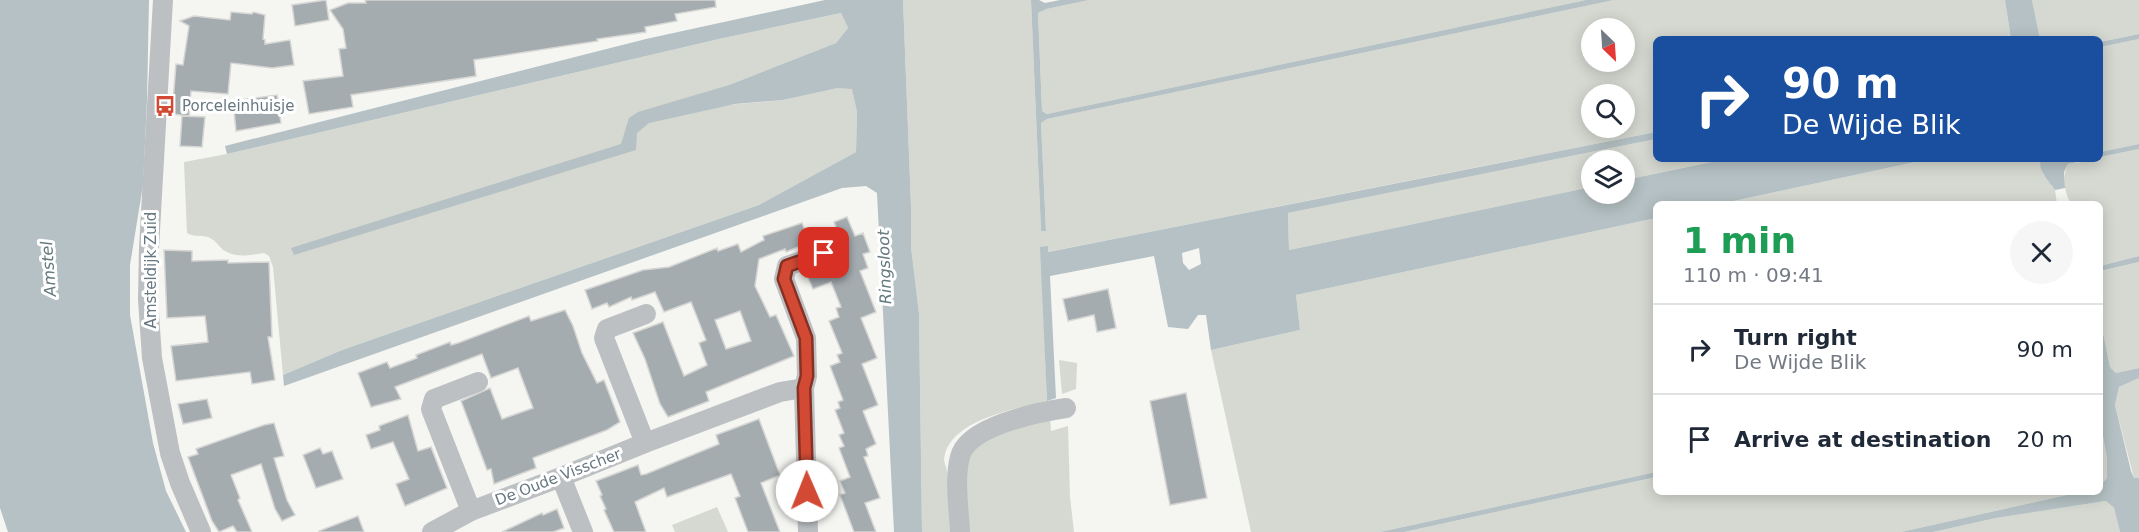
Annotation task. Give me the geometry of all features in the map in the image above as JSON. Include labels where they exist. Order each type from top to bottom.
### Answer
[{"type":"street","name":"Amsteldijk Zuid","points":[[163,0],[149,248],[148,299],[151,349],[170,453],[201,532]]},
{"type":"street","points":[[808,532],[804,388],[807,376],[806,338],[784,279],[787,266],[824,253]]},
{"type":"street","points":[[645,443],[604,338],[607,329],[646,314]]},
{"type":"street","points":[[471,511],[431,409],[434,399],[478,382]]},
{"type":"street","name":"De Oude Visscher","points":[[432,532],[471,511],[645,443],[780,392],[804,388]]},
{"type":"street","points":[[960,532],[958,473],[960,455],[976,436],[998,425],[1066,408]]},
{"type":"street","points":[[561,477],[583,532]]},
{"type":"shaded area","points":[[903,0],[1031,0],[1041,231],[1046,231],[1041,123],[1047,119],[1614,0],[2005,0],[2011,36],[1653,36],[1653,133],[1635,136],[1635,84],[1581,84],[1581,138],[1626,138],[1047,252],[1041,247],[1047,401],[986,418],[958,434],[949,445],[944,459],[949,487],[951,532],[922,532],[919,313],[911,247]]},
{"type":"shaded area","points":[[1089,0],[1586,0],[1047,114],[1042,111],[1038,13],[1045,9]]},
{"type":"shaded area","points":[[2032,0],[2139,0],[2139,34],[2103,41],[2103,36],[2039,36]]},
{"type":"shaded area","points":[[841,13],[848,28],[836,43],[729,85],[638,113],[783,100],[838,88],[852,88],[857,112],[856,152],[759,205],[342,350],[283,375],[273,267],[269,256],[264,253],[231,254],[210,238],[187,233],[184,162]]},
{"type":"shaded area","points":[[2139,39],[2139,144],[2103,151],[2103,46]]},
{"type":"shaded area","points":[[1653,140],[1653,162],[1712,162],[1635,178],[1635,150],[1601,150]]},
{"type":"shaded area","points":[[2139,149],[2139,256],[2103,265],[2103,201],[2070,201],[2065,174],[2068,164],[2103,162],[2103,156]]},
{"type":"shaded area","points":[[1581,154],[1581,189],[1289,250],[1288,213]]},
{"type":"shaded area","points":[[1915,162],[2041,162],[2043,174],[2055,190],[2057,201],[1734,201]]},
{"type":"shaded area","points":[[1653,219],[1653,473],[1380,532],[1251,532],[1211,350],[1300,330],[1296,295]]},
{"type":"shaded area","points":[[2139,262],[2139,368],[2116,373],[2110,367],[2103,333],[2103,270]]},
{"type":"shaded area","points":[[1059,360],[1077,363],[1076,389],[1062,394]]},
{"type":"shaded area","points":[[2139,378],[2139,478],[2134,478],[2115,405],[2119,387]]},
{"type":"shaded area","points":[[1050,417],[1051,431],[1068,426],[1070,497],[1074,532],[969,532],[964,482],[969,453],[989,434]]},
{"type":"shaded area","points":[[2103,436],[2107,458],[2107,478],[2103,483]]},
{"type":"shaded area","points":[[1653,478],[1653,495],[2067,495],[1901,532],[1404,532]]},
{"type":"shaded area","points":[[2106,501],[2114,508],[2120,532],[1933,532],[1996,518]]},
{"type":"shaded area","points":[[717,507],[728,532],[675,532],[672,525]]},
{"type":"water","name":"Amstel","points":[[0,0],[149,0],[143,185],[130,265],[130,315],[153,443],[166,491],[186,532],[8,532],[0,508]]},
{"type":"water","name":"Ringsloot","points":[[825,0],[903,0],[911,247],[919,313],[922,532],[894,532],[877,193],[866,186],[842,188],[284,386],[283,375],[342,350],[759,205],[856,152],[857,112],[852,89],[838,88],[783,100],[735,104],[649,123],[637,133],[636,150],[294,255],[291,248],[621,144],[629,118],[638,112],[729,85],[836,43],[848,28],[841,13],[719,39],[227,154],[225,146],[646,39]]},
{"type":"water","points":[[1031,0],[1045,3],[1060,0],[1089,0],[1046,9],[1038,13],[1042,111],[1047,114],[1586,0],[1614,0],[1047,119],[1041,123],[1046,231],[1041,231]]},
{"type":"water","points":[[2005,0],[2032,0],[2039,36],[2011,36]]},
{"type":"water","points":[[2139,34],[2139,39],[2103,46],[2103,41]]},
{"type":"water","points":[[1653,133],[1653,140],[1601,150],[1581,150],[1581,154],[1288,213],[1289,250],[1581,189],[1581,204],[1635,204],[1635,178],[1712,162],[1915,162],[1734,201],[1653,201],[1653,219],[1296,295],[1300,330],[1211,350],[1206,315],[1198,315],[1188,329],[1168,327],[1154,256],[1050,276],[1056,398],[1047,401],[1040,247],[1048,246],[1048,252],[1635,138]],"holes":[[[1199,248],[1201,264],[1189,270],[1183,263],[1182,253]]]},
{"type":"water","points":[[2139,144],[2139,149],[2103,156],[2103,151]]},
{"type":"water","points":[[2078,162],[2068,164],[2064,172],[2065,188],[2055,190],[2042,171],[2040,163]]},
{"type":"water","points":[[2139,256],[2139,262],[2103,270],[2103,265]]},
{"type":"water","points":[[2103,333],[2110,367],[2116,373],[2139,368],[2139,378],[2119,387],[2115,405],[2131,471],[2134,478],[2139,478],[2139,532],[2120,532],[2114,508],[2106,501],[1996,518],[1933,532],[1901,532],[2067,495],[2103,495],[2103,483],[2107,478],[2107,458],[2103,436]]},
{"type":"water","points":[[1653,473],[1653,478],[1404,532],[1380,532]]},
{"type":"building","points":[[326,0],[329,20],[295,26],[292,5]]},
{"type":"building","points":[[365,0],[715,0],[716,7],[675,14],[677,21],[645,27],[646,32],[474,60],[476,76],[351,95],[353,107],[309,114],[303,81],[343,76],[339,49],[346,48],[343,29],[330,10],[348,3],[366,3]]},
{"type":"building","points":[[231,12],[252,14],[253,12],[265,15],[263,39],[265,44],[290,40],[294,65],[272,68],[231,63],[228,94],[191,91],[189,116],[172,114],[176,64],[183,65],[189,26],[180,21],[194,16],[230,20]]},
{"type":"building","points":[[277,95],[281,123],[236,131],[233,101]]},
{"type":"building","points":[[182,116],[205,117],[202,147],[180,146]]},
{"type":"building","points":[[847,217],[855,236],[863,233],[870,252],[863,254],[868,268],[860,271],[876,312],[861,318],[877,358],[862,364],[878,405],[863,411],[876,444],[866,449],[868,456],[864,457],[880,498],[865,503],[876,532],[854,532],[840,495],[845,493],[840,481],[850,477],[839,448],[844,446],[839,435],[844,433],[835,410],[840,408],[838,402],[843,400],[830,366],[840,362],[837,355],[842,353],[829,321],[839,317],[836,308],[841,307],[831,282],[813,289],[807,275],[845,260],[843,254],[846,252],[834,222]]},
{"type":"building","points":[[802,223],[810,242],[786,252],[785,249],[759,259],[755,286],[770,317],[776,315],[794,356],[706,392],[709,401],[668,417],[660,404],[645,359],[633,333],[663,322],[684,376],[707,365],[699,343],[706,340],[691,302],[664,312],[655,292],[632,300],[631,297],[609,307],[607,303],[592,309],[585,290],[643,270],[669,267],[717,248],[718,251],[738,244],[741,252],[764,240],[763,236]],"holes":[[[740,311],[751,341],[726,349],[715,320]]]},
{"type":"building","points":[[164,250],[192,251],[192,261],[269,262],[272,337],[268,337],[275,380],[252,384],[250,372],[176,381],[171,346],[208,342],[205,316],[167,318]]},
{"type":"building","points":[[1108,289],[1116,328],[1097,332],[1094,315],[1068,321],[1063,299]]},
{"type":"building","points":[[565,310],[597,383],[604,380],[620,422],[607,430],[533,458],[536,468],[494,484],[491,469],[487,470],[461,401],[490,388],[502,419],[533,408],[518,368],[491,378],[482,354],[395,387],[401,399],[371,407],[358,373],[387,362],[390,368],[450,342],[451,345],[458,343],[529,316],[531,321]]},
{"type":"building","points":[[1186,393],[1207,498],[1170,505],[1150,401]]},
{"type":"building","points":[[207,399],[212,418],[183,424],[178,404]]},
{"type":"building","points":[[408,415],[418,451],[431,447],[447,488],[405,506],[396,484],[409,479],[393,442],[371,449],[366,435],[380,430],[379,426]]},
{"type":"building","points":[[759,419],[780,475],[761,483],[780,532],[748,532],[735,498],[740,496],[731,474],[667,497],[664,488],[635,502],[646,532],[614,532],[604,510],[606,509],[596,481],[638,465],[641,475],[646,474],[719,444],[716,435]]},
{"type":"building","points":[[274,423],[284,456],[274,458],[287,500],[295,515],[282,521],[275,509],[261,464],[231,475],[240,498],[238,500],[252,532],[237,532],[233,526],[219,532],[212,521],[188,457],[198,454],[196,449]]},
{"type":"building","points":[[320,448],[323,454],[332,451],[343,479],[316,488],[303,455]]},
{"type":"building","points":[[557,509],[564,528],[553,532],[502,532],[542,513],[543,515]]},
{"type":"building","points":[[358,516],[364,532],[319,532],[319,531]]},
{"type":"place","name":"Porceleinhuisje","points":[[165,106]]},
{"type":"route","points":[[807,491],[804,388],[807,376],[806,338],[784,279],[787,266],[824,253]]}]
